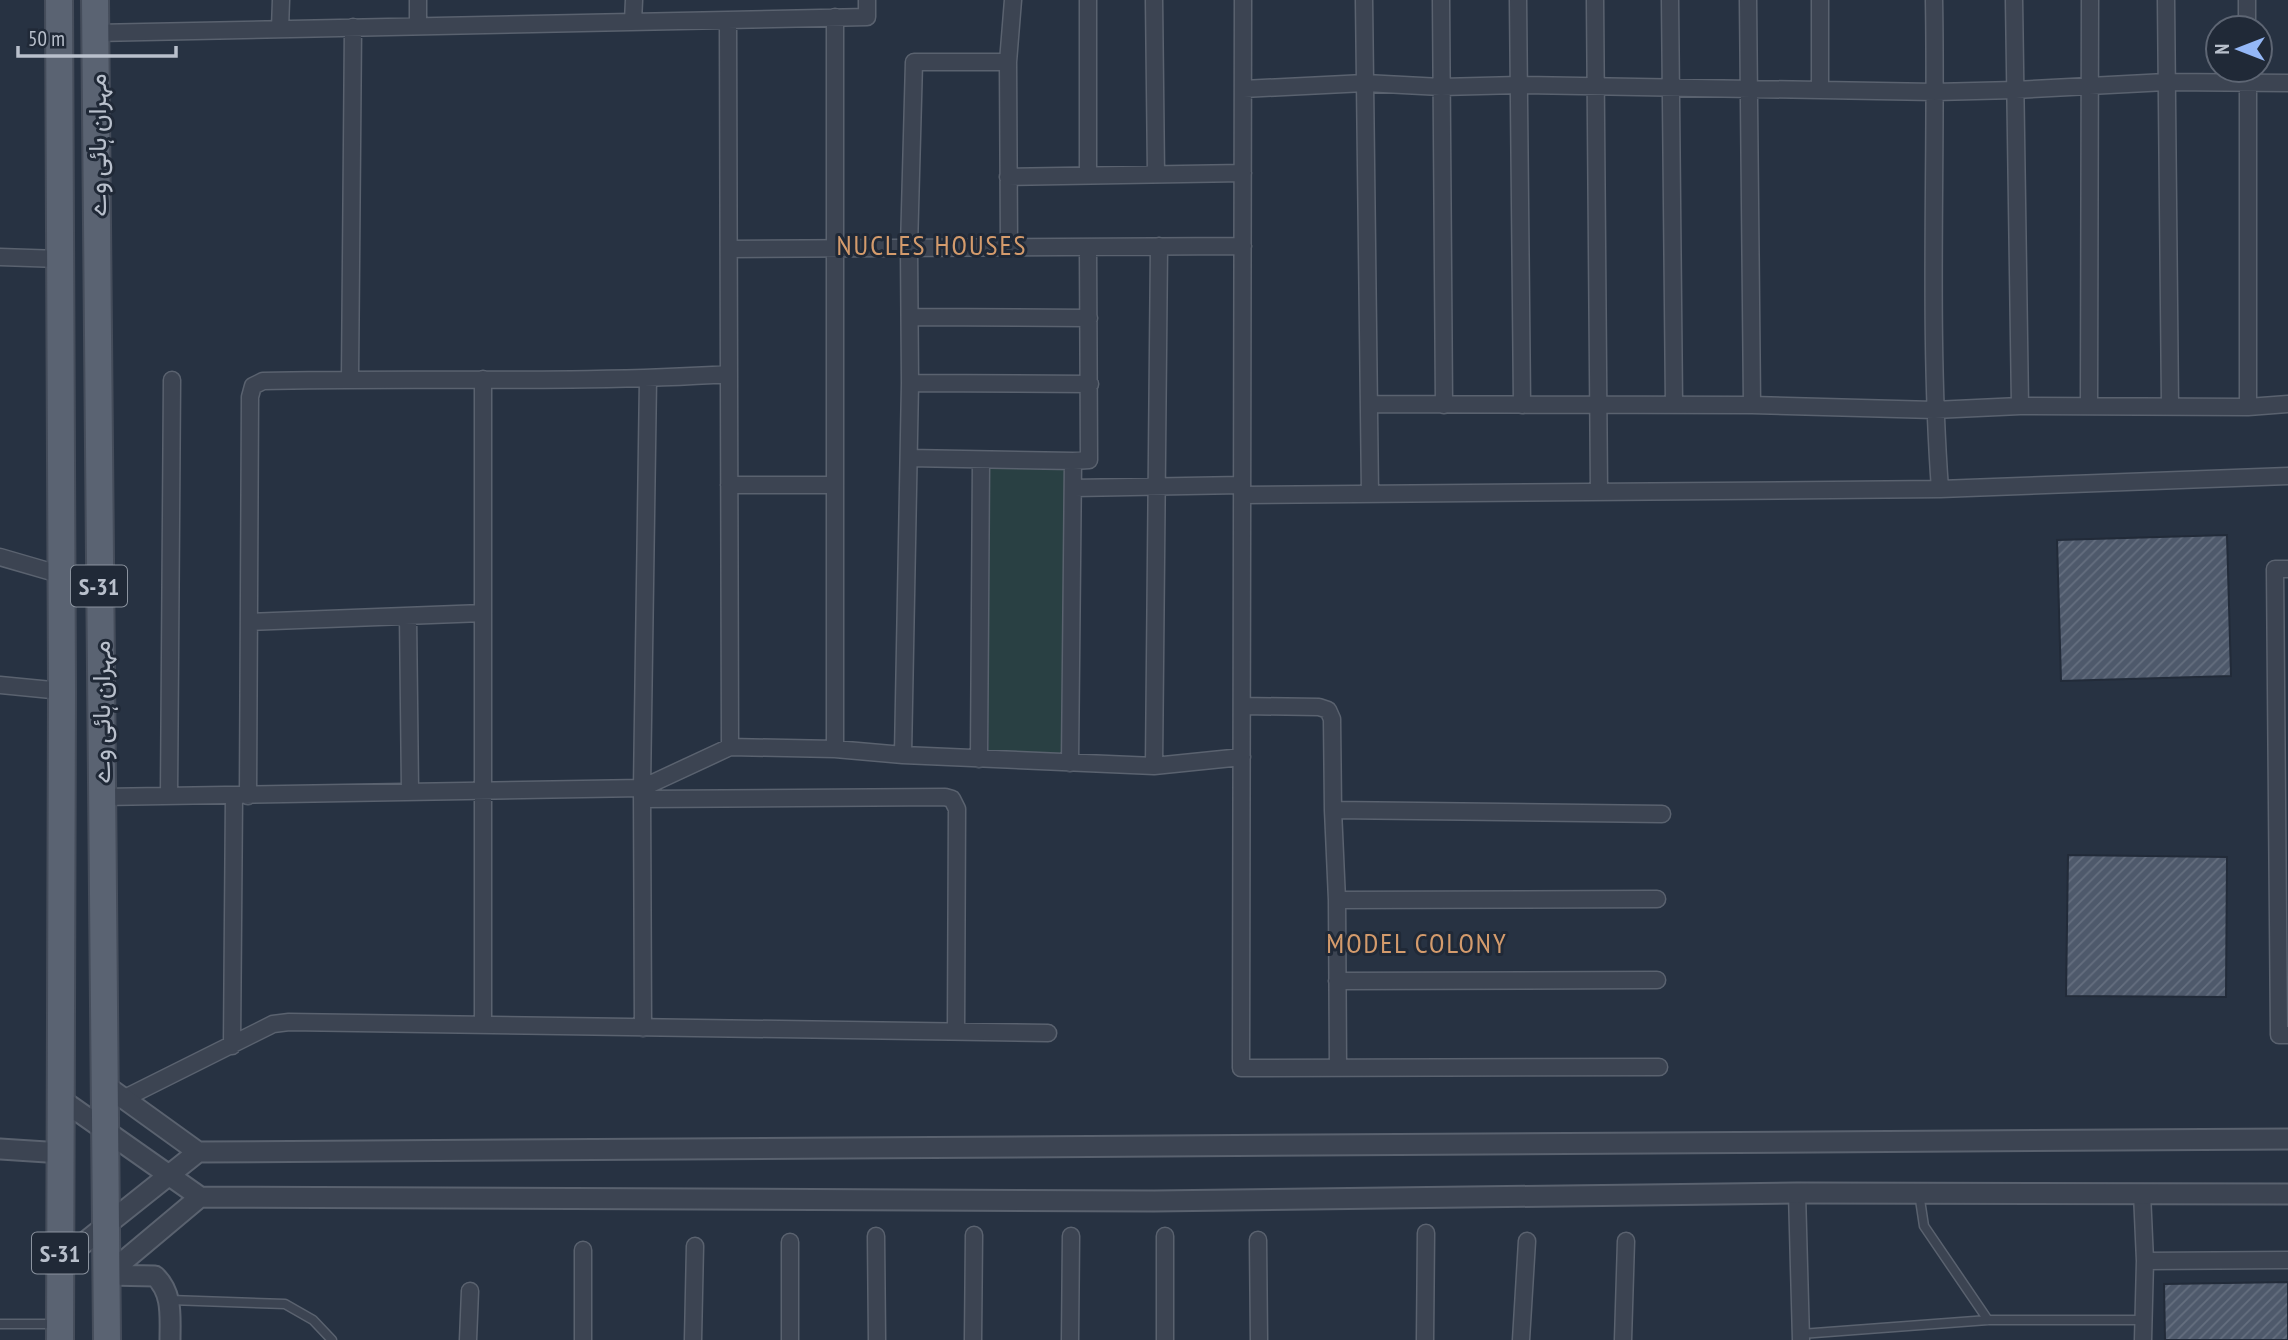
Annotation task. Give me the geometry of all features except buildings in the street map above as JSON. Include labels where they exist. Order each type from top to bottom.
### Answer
[{"type":"main road","name":"مہران ہائی وے","points":[[59,0],[62,575],[60,1332]]},
{"type":"main road","name":"مہران ہائی وے","points":[[95,0],[101,797],[114,1092],[105,1131],[107,1340]]},
{"type":"street","points":[[280,29],[281,0]]},
{"type":"street","points":[[418,0],[418,26]]},
{"type":"street","points":[[633,22],[634,0]]},
{"type":"street","points":[[95,33],[867,17],[867,0]]},
{"type":"street","points":[[1009,247],[1008,62],[1013,0]]},
{"type":"street","points":[[1088,0],[1088,176]]},
{"type":"street","points":[[1154,0],[1156,174]]},
{"type":"street","points":[[1243,0],[1241,1068],[1659,1067]]},
{"type":"street","points":[[1364,0],[1370,494]]},
{"type":"street","points":[[1441,0],[1444,405]]},
{"type":"street","points":[[1518,0],[1522,405]]},
{"type":"street","points":[[1595,0],[1597,406],[1600,492]]},
{"type":"street","points":[[1670,0],[1674,405]]},
{"type":"street","points":[[1748,0],[1752,405]]},
{"type":"street","points":[[1820,0],[1820,90]]},
{"type":"street","points":[[1934,0],[1934,410],[1940,489]]},
{"type":"street","points":[[2014,0],[2020,406]]},
{"type":"street","points":[[2089,406],[2090,0]]},
{"type":"street","points":[[2166,0],[2170,406]]},
{"type":"street","points":[[835,18],[835,749]]},
{"type":"street","points":[[728,20],[730,747]]},
{"type":"street","points":[[349,379],[353,27]]},
{"type":"street","points":[[903,755],[914,62],[1008,62]]},
{"type":"street","points":[[1243,89],[1365,83],[1441,87],[1519,85],[1936,92],[2204,79]]},
{"type":"street","points":[[2248,84],[2248,407]]},
{"type":"street","points":[[1008,177],[1243,173]]},
{"type":"street","points":[[1154,766],[1159,246]]},
{"type":"street","points":[[729,249],[1243,246]]},
{"type":"street","points":[[909,458],[1089,460],[1088,247]]},
{"type":"street","points":[[0,257],[60,260]]},
{"type":"street","points":[[911,317],[1089,318]]},
{"type":"street","points":[[232,1046],[249,622],[250,397],[253,386],[263,381],[649,379],[729,374]]},
{"type":"street","points":[[484,379],[484,1024]]},
{"type":"street","points":[[643,1028],[642,794],[649,379]]},
{"type":"street","points":[[169,796],[172,380]]},
{"type":"street","points":[[910,383],[1090,384]]},
{"type":"street","points":[[1368,404],[1752,405],[1934,410],[2020,406],[2248,407],[2288,404]]},
{"type":"street","points":[[979,759],[981,460]]},
{"type":"street","points":[[1070,763],[1073,461]]},
{"type":"street","points":[[1074,488],[1157,486],[1370,494],[1940,489],[2288,476]]},
{"type":"street","points":[[729,485],[835,485]]},
{"type":"street","points":[[0,557],[62,575]]},
{"type":"street","points":[[2288,569],[2274,569],[2279,1035],[2288,1035]]},
{"type":"street","points":[[249,622],[483,614]]},
{"type":"street","points":[[408,616],[410,790]]},
{"type":"street","points":[[0,685],[62,691]]},
{"type":"street","points":[[1243,706],[1319,707],[1328,710],[1332,719],[1338,1068]]},
{"type":"street","points":[[642,794],[730,747],[835,749],[903,755],[1154,766],[1242,757]]},
{"type":"street","points":[[101,797],[241,796],[410,790],[945,797],[952,799],[957,809],[956,1031]]},
{"type":"street","points":[[1333,810],[1662,814]]},
{"type":"street","points":[[1337,900],[1657,899]]},
{"type":"street","points":[[1337,981],[1657,980]]},
{"type":"street","points":[[114,1092],[232,1046],[273,1024],[289,1022],[1048,1033]]},
{"type":"street","points":[[114,1092],[198,1152],[2288,1139]]},
{"type":"street","points":[[62,1100],[200,1197],[1154,1202],[1797,1193],[2288,1194]]},
{"type":"street","points":[[0,1150],[62,1153]]},
{"type":"street","points":[[60,1262],[198,1152]]},
{"type":"street","points":[[1797,1193],[1801,1337]]},
{"type":"street","points":[[2142,1193],[2145,1261],[2143,1340]]},
{"type":"street","points":[[107,1275],[200,1197]]},
{"type":"street","points":[[1426,1233],[1426,1340]]},
{"type":"street","points":[[973,1340],[974,1235]]},
{"type":"street","points":[[1070,1340],[1071,1236]]},
{"type":"street","points":[[1165,1236],[1165,1340]]},
{"type":"street","points":[[876,1237],[877,1340]]},
{"type":"street","points":[[1258,1240],[1259,1340]]},
{"type":"street","points":[[1521,1340],[1527,1241]]},
{"type":"street","points":[[1623,1340],[1626,1241]]},
{"type":"street","points":[[790,1242],[790,1340]]},
{"type":"street","points":[[693,1340],[695,1246]]},
{"type":"street","points":[[583,1250],[583,1340]]},
{"type":"street","points":[[2145,1261],[2288,1260]]},
{"type":"street","points":[[107,1275],[155,1276],[164,1284],[170,1300],[170,1340]]},
{"type":"street","points":[[468,1340],[470,1291]]},
{"type":"lane","points":[[1919,1193],[1924,1226],[1989,1320]]},
{"type":"lane","points":[[170,1300],[285,1304],[313,1320],[332,1340]]},
{"type":"lane","points":[[1801,1337],[1989,1320],[2143,1320]]},
{"type":"lane","points":[[0,1324],[60,1332]]},
{"type":"green space","points":[[1070,465],[1063,755],[989,752],[987,467]]},
{"type":"district","name":"NUCLES HOUSES","points":[[932,244]]},
{"type":"district","name":"MODEL COLONY","points":[[1417,942]]}]
